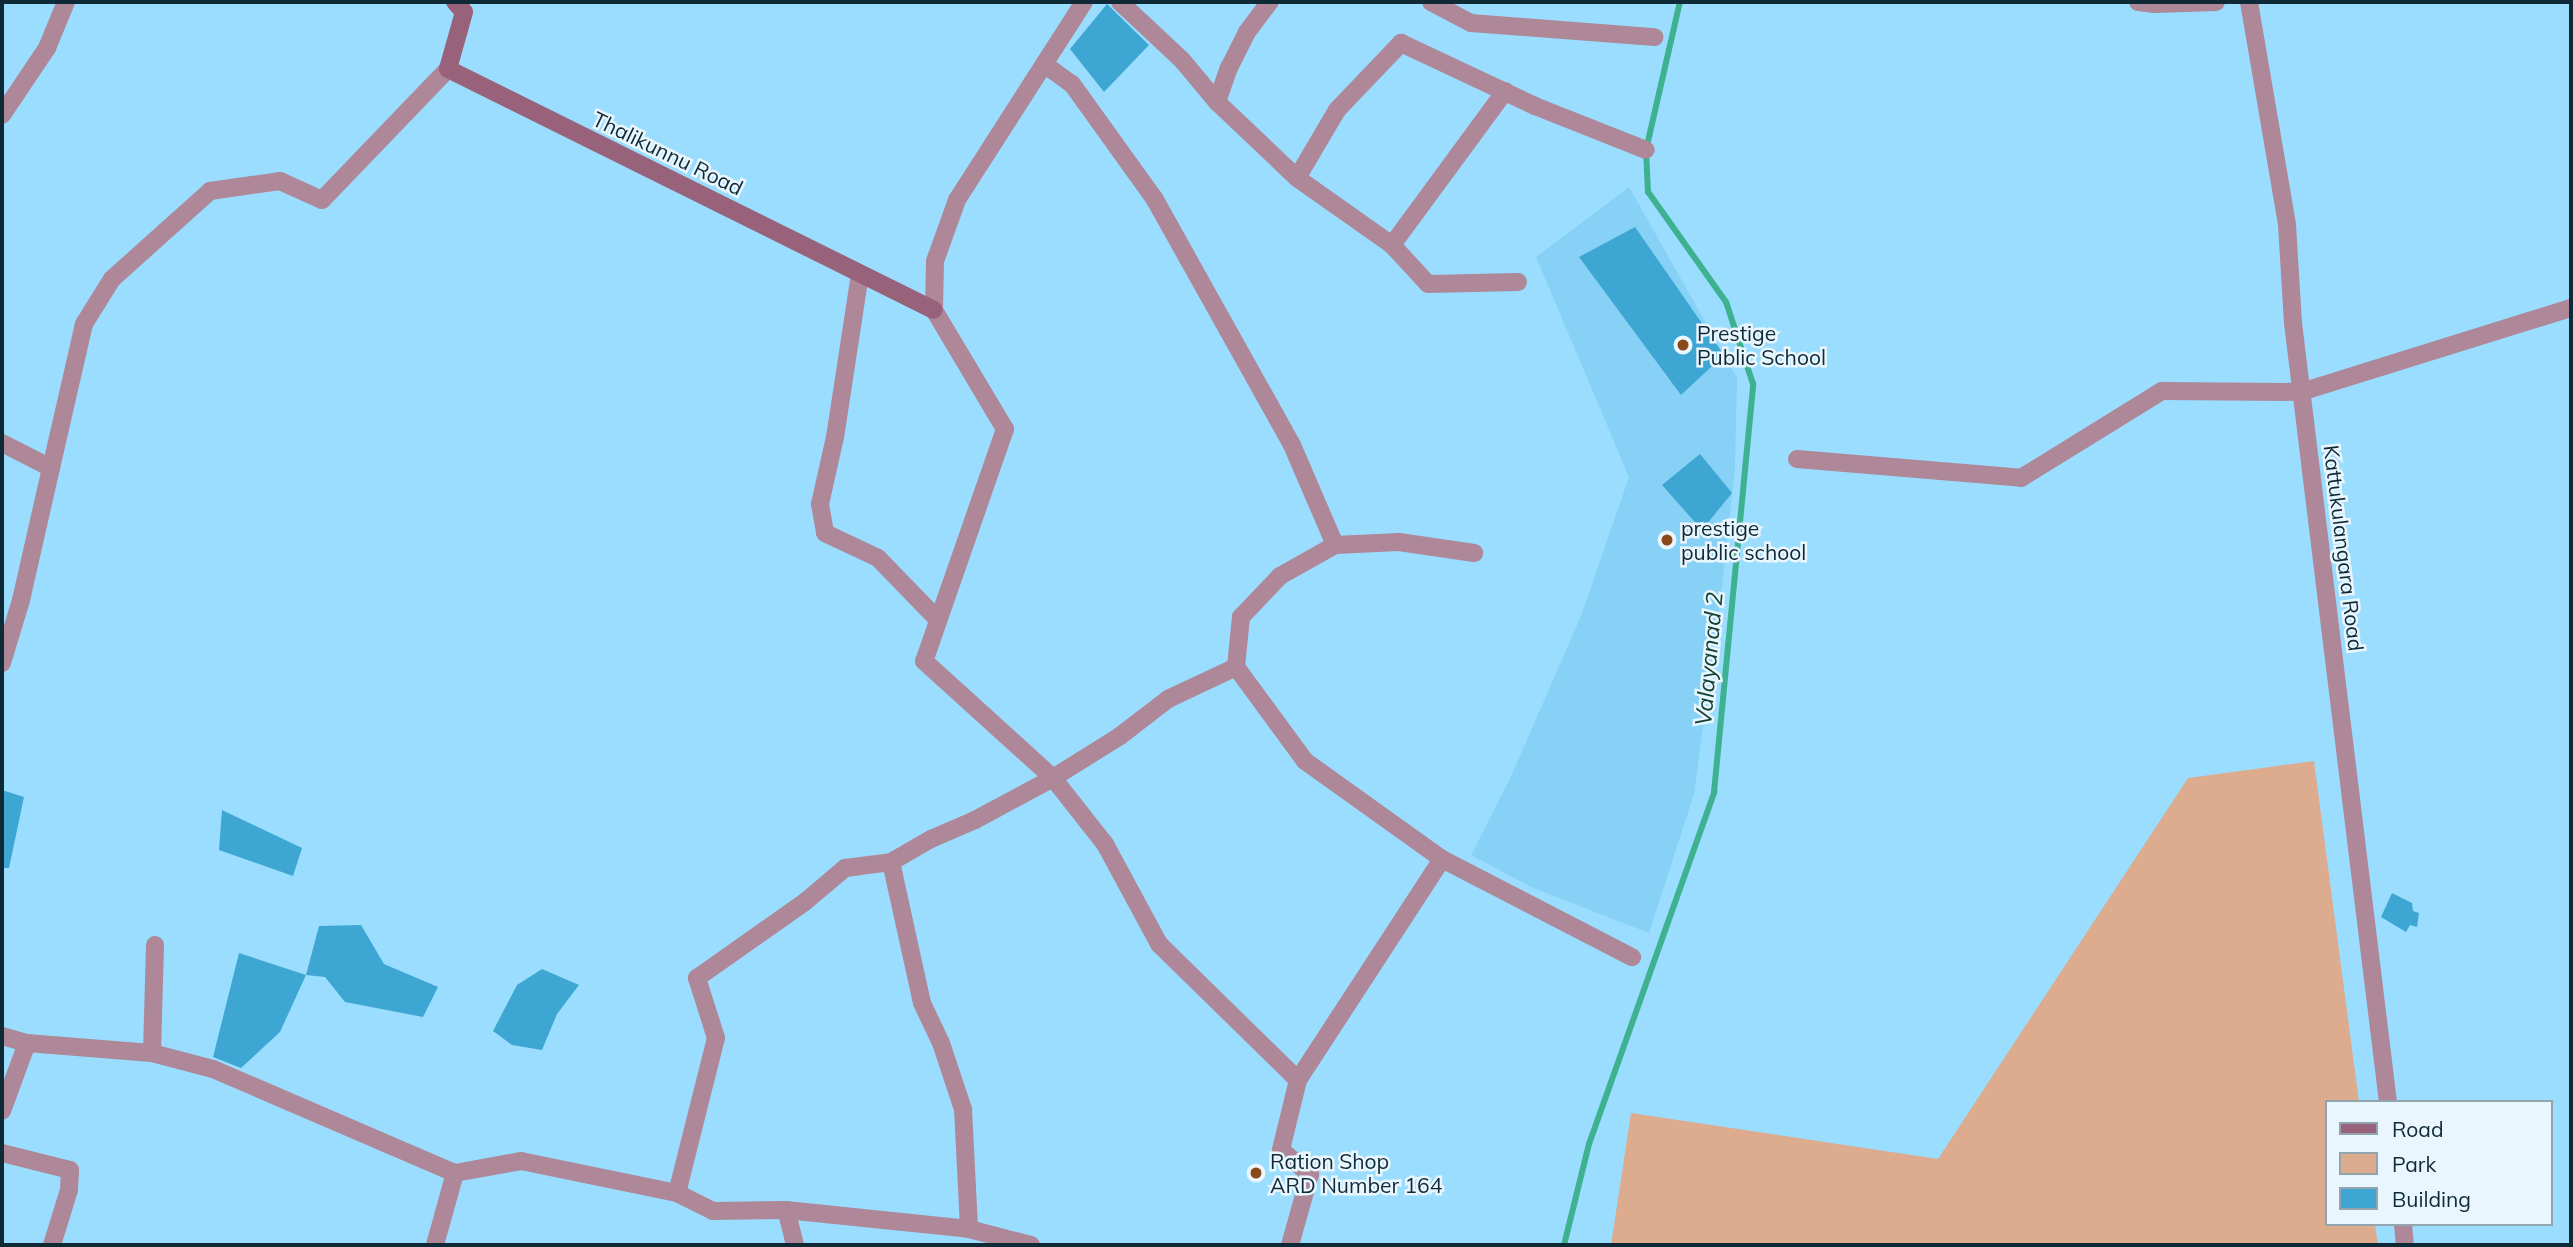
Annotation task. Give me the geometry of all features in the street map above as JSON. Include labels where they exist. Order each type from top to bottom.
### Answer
[{"type":"street","points":[[2,115],[47,48],[66,2]]},
{"type":"street","points":[[2,663],[21,600],[84,324],[112,279],[210,191],[280,181],[323,200],[447,69],[464,12],[455,2]]},
{"type":"street","points":[[1084,2],[957,200],[935,261],[934,310],[1005,429],[924,661],[1053,778],[1105,844],[1159,944],[1298,1080]]},
{"type":"street","points":[[1120,2],[1182,60],[1217,102],[1297,178],[1392,245],[1428,284],[1518,282]]},
{"type":"street","points":[[1217,102],[1229,68],[1247,32],[1270,2]]},
{"type":"street","points":[[1431,2],[1471,23],[1654,37]]},
{"type":"street","points":[[2138,2],[2216,2]]},
{"type":"street","name":"Kattukulangara Road","points":[[2249,2],[2287,225],[2293,323],[2388,1100]]},
{"type":"street","points":[[1297,178],[1336,110],[1401,43],[1505,91],[1646,149]]},
{"type":"street","points":[[1044,64],[1072,84],[1154,198],[1292,445],[1335,545]]},
{"type":"street","name":"Thalikunnu Road","points":[[447,69],[934,310]]},
{"type":"street","points":[[1392,245],[1505,91]]},
{"type":"street","points":[[860,274],[835,437],[820,504],[825,533],[878,558],[938,620]]},
{"type":"street","points":[[1797,459],[2021,478],[2162,391],[2301,392],[2571,308]]},
{"type":"street","points":[[2,443],[51,468]]},
{"type":"street","points":[[1474,553],[1399,542],[1335,545],[1280,576],[1241,617],[1236,667],[1305,761],[1442,859],[1632,957]]},
{"type":"street","points":[[677,1193],[716,1038],[697,978],[806,901],[845,868],[891,862],[1053,778],[1120,736],[1168,699],[1236,667]]},
{"type":"street","points":[[1290,1245],[1310,1174],[1281,1150],[1298,1080],[1442,859]]},
{"type":"street","points":[[891,862],[922,1003],[941,1043],[963,1109],[969,1228]]},
{"type":"street","points":[[152,1053],[155,945]]},
{"type":"street","points":[[2,1037],[27,1043],[152,1053],[213,1069],[455,1174],[521,1161],[677,1193],[713,1211],[786,1210],[969,1228],[1031,1245]]},
{"type":"street","points":[[2,1111],[27,1043]]},
{"type":"street","points":[[2,1153],[70,1170],[69,1190],[52,1245]]},
{"type":"street","points":[[435,1245],[455,1174]]},
{"type":"street","points":[[786,1210],[794,1245]]},
{"type":"street","points":[[2403,1226],[2405,1245]]},
{"type":"shaded area","name":"prestige public school","points":[[1629,187],[1737,378],[1735,468],[1694,794],[1649,933],[1531,887],[1471,855],[1509,781],[1581,616],[1629,477],[1536,257]]},
{"type":"green space","points":[[2314,761],[2359,1100],[2324,1100],[2324,1226],[2375,1226],[2378,1245],[1611,1245],[1631,1113],[1938,1159],[2188,778]]},
{"type":"building","points":[[1107,4],[1149,45],[1104,92],[1070,49]]},
{"type":"building","name":"Prestige Public School","points":[[1635,227],[1724,355],[1681,395],[1579,257]]},
{"type":"building","points":[[1700,454],[1732,493],[1702,530],[1662,485]]},
{"type":"building","points":[[2,790],[24,797],[9,868],[2,868]]},
{"type":"building","points":[[222,810],[302,848],[293,876],[219,850]]},
{"type":"building","points":[[2392,893],[2412,903],[2413,911],[2419,913],[2417,927],[2410,925],[2406,932],[2381,917]]},
{"type":"building","points":[[361,925],[384,964],[438,987],[423,1017],[345,1002],[325,977],[306,975],[319,926]]},
{"type":"building","points":[[239,953],[306,975],[280,1032],[241,1068],[213,1057]]},
{"type":"building","points":[[542,969],[579,985],[557,1014],[542,1050],[512,1045],[493,1031],[517,985]]},
{"type":"waterway","name":"Valayanad 2","points":[[1564,1245],[1589,1144],[1714,792],[1753,384],[1726,302],[1648,192],[1646,150],[1680,2]]},
{"type":"place","name":"Prestige Public School","points":[[1683,345]]},
{"type":"place","name":"prestige public school","points":[[1667,540]]},
{"type":"place","name":"Ration Shop ARD Number 164","points":[[1256,1173]]}]
